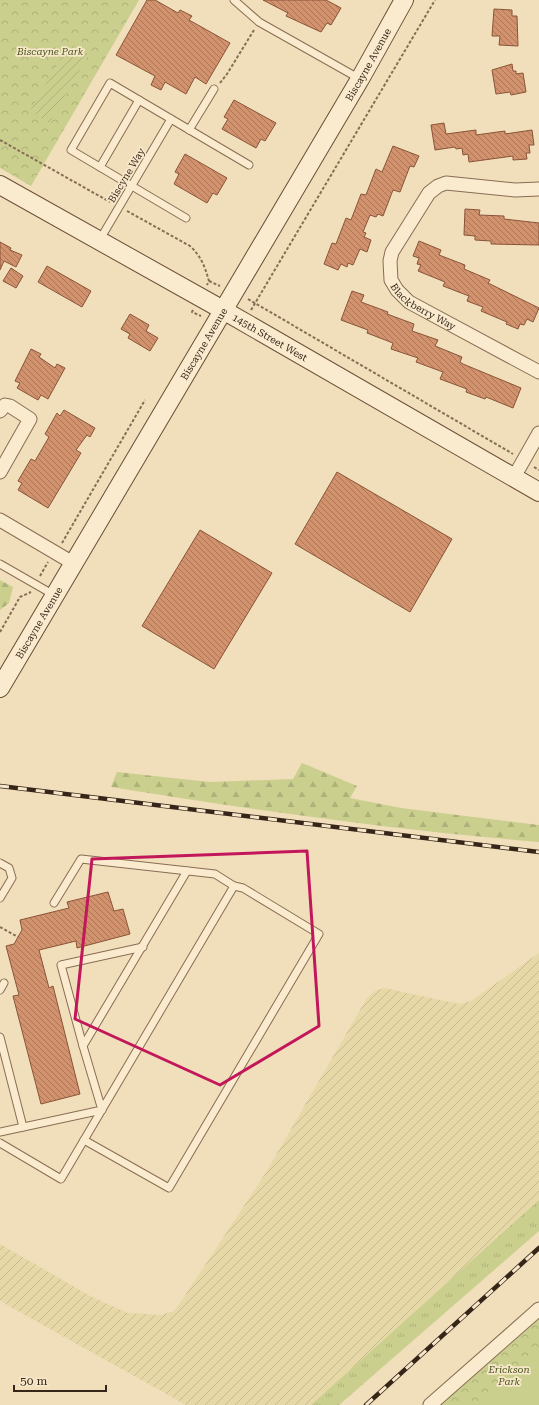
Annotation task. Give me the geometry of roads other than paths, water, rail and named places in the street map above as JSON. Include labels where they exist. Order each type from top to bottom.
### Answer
[{"type":"street","name":"Biscayne Avenue","points":[[0,687],[360,79],[404,0]]},
{"type":"street","name":"Blackberry Way","points":[[539,189],[493,188],[454,183],[438,186],[424,200],[392,252],[390,270],[391,280],[397,290],[409,302],[539,372]]},
{"type":"street","name":"145th Street West","points":[[0,184],[223,310],[539,492]]},
{"type":"street","points":[[0,411],[5,405],[10,406],[30,419],[2,466]]},
{"type":"street","points":[[514,477],[539,433]]},
{"type":"street","points":[[0,520],[73,562]]},
{"type":"street","points":[[430,1405],[539,1309]]},
{"type":"lane","points":[[234,0],[259,22],[360,79]]},
{"type":"lane","points":[[186,218],[71,150],[110,83],[249,165]]},
{"type":"lane","points":[[189,130],[214,89]]},
{"type":"lane","points":[[100,167],[139,100]]},
{"type":"lane","name":"Biscyne Way","points":[[99,241],[171,119]]},
{"type":"lane","points":[[0,564],[54,595]]},
{"type":"lane","points":[[54,902],[81,859],[215,874],[234,886],[244,888],[319,934],[169,1188],[84,1140]]},
{"type":"lane","points":[[0,863],[9,868],[12,878],[0,898]]},
{"type":"lane","points":[[83,1046],[187,871]]},
{"type":"lane","points":[[0,1143],[61,1179],[234,886]]},
{"type":"lane","points":[[102,1110],[61,965],[143,947]]},
{"type":"lane","points":[[0,1036],[23,1127]]},
{"type":"lane","points":[[0,1132],[102,1110]]},
{"type":"railway","points":[[0,786],[539,852]]},
{"type":"railway","points":[[366,1405],[539,1248]]},
{"type":"park label","name":"Biscayne Park","points":[[50,51]]},
{"type":"park label","name":"Erickson Park","points":[[509,1374]]}]
